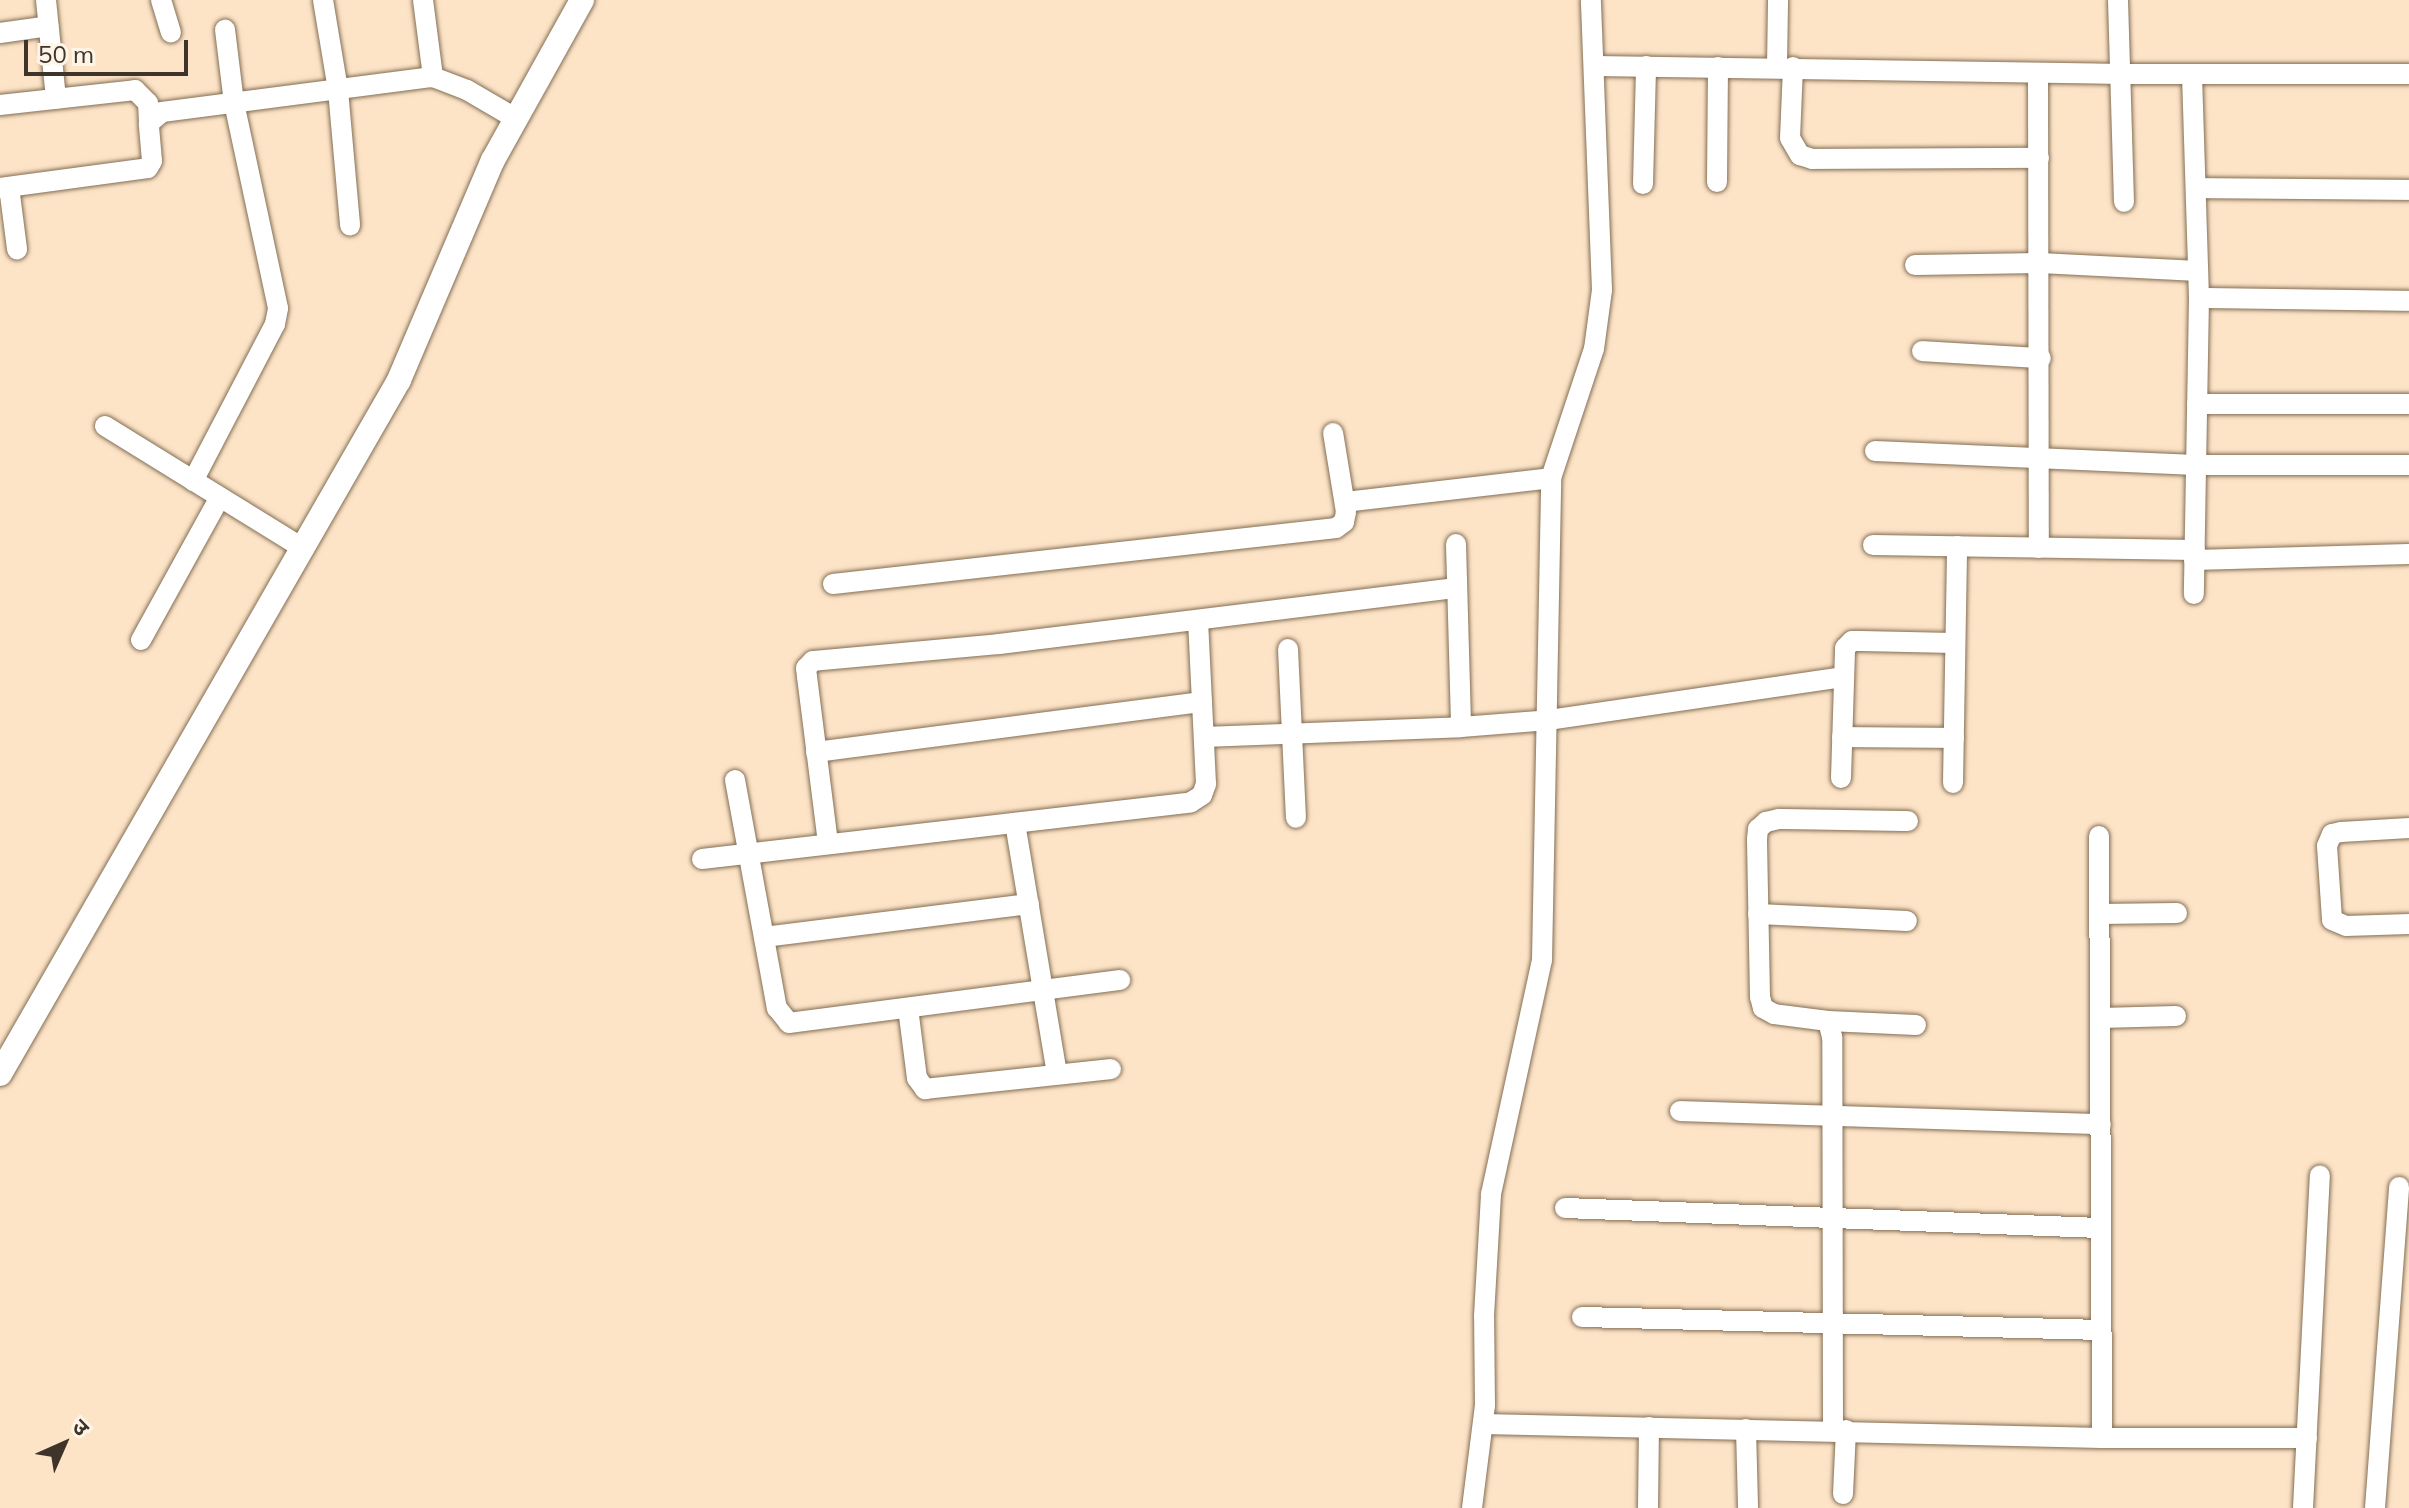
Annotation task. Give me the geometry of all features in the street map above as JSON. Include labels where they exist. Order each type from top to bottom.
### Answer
[{"type":"street","points":[[46,0],[56,98]]},
{"type":"street","points":[[161,0],[171,33]]},
{"type":"street","points":[[323,0],[338,90],[350,225]]},
{"type":"street","points":[[433,77],[424,9],[439,0]]},
{"type":"street","points":[[0,1074],[399,380],[462,229],[515,118],[582,0]]},
{"type":"street","points":[[1472,1508],[1483,1424],[1484,1303],[1491,1194],[1542,960],[1549,720],[1551,478],[1594,349],[1602,290],[1591,0]]},
{"type":"street","points":[[1778,0],[1790,138],[1800,155],[1812,159],[2039,158]]},
{"type":"street","points":[[2118,0],[2124,202]]},
{"type":"street","points":[[0,33],[49,26]]},
{"type":"street","points":[[193,481],[275,324],[278,308],[234,103],[225,30]]},
{"type":"street","points":[[1595,66],[2192,75],[2409,74]]},
{"type":"street","points":[[1643,184],[1646,66]]},
{"type":"street","points":[[1717,182],[1718,67]]},
{"type":"street","points":[[2038,73],[2042,461],[2039,548]]},
{"type":"street","points":[[2192,75],[2199,298],[2194,594]]},
{"type":"street","points":[[149,123],[162,112],[433,77],[458,85],[515,118]]},
{"type":"street","points":[[0,105],[135,90],[148,103],[152,161],[148,168],[4,187],[17,249]]},
{"type":"street","points":[[2197,188],[2409,190]]},
{"type":"street","points":[[1915,265],[2040,263],[2198,271]]},
{"type":"street","points":[[2199,298],[2409,301]]},
{"type":"street","points":[[1922,351],[2041,358]]},
{"type":"street","points":[[2197,404],[2409,404]]},
{"type":"street","points":[[105,426],[304,549]]},
{"type":"street","points":[[833,584],[1321,531],[1344,522],[1345,502],[1333,433]]},
{"type":"street","points":[[1875,451],[2042,461],[2409,465]]},
{"type":"street","points":[[1345,502],[1551,478]]},
{"type":"street","points":[[141,640],[220,497]]},
{"type":"street","points":[[1456,544],[1461,727]]},
{"type":"street","points":[[1873,545],[2194,555],[2409,554]]},
{"type":"street","points":[[1953,783],[1957,546]]},
{"type":"street","points":[[828,843],[806,668],[813,661],[1198,620],[1457,588]]},
{"type":"street","points":[[702,859],[1191,802],[1202,795],[1206,784],[1198,620]]},
{"type":"street","points":[[1841,778],[1845,648],[1852,641],[1955,643]]},
{"type":"street","points":[[1288,649],[1296,818]]},
{"type":"street","points":[[1204,737],[1461,727],[1549,720],[1843,677]]},
{"type":"street","points":[[816,752],[1202,702]]},
{"type":"street","points":[[1842,737],[1954,738]]},
{"type":"street","points":[[735,780],[777,1008],[789,1023],[1120,980]]},
{"type":"street","points":[[1908,821],[1766,822],[1758,829],[1760,997],[1763,1008],[1774,1014],[1828,1021],[1916,1025]]},
{"type":"street","points":[[1015,823],[1057,1074]]},
{"type":"street","points":[[2409,828],[2341,832],[2332,834],[2327,846],[2332,920],[2346,926],[2409,924]]},
{"type":"street","points":[[2099,836],[2102,1438]]},
{"type":"street","points":[[764,937],[1029,904]]},
{"type":"street","points":[[2100,914],[2177,913]]},
{"type":"street","points":[[1758,914],[1907,921]]},
{"type":"street","points":[[908,1008],[917,1078],[925,1089],[1111,1069]]},
{"type":"street","points":[[2100,1018],[2176,1016]]},
{"type":"street","points":[[1828,1021],[1832,1037],[1832,1323],[1843,1494]]},
{"type":"street","points":[[1680,1111],[2101,1124]]},
{"type":"street","points":[[2303,1508],[2320,1175]]},
{"type":"street","points":[[2375,1508],[2399,1187]]},
{"type":"street","points":[[1565,1208],[2101,1228]]},
{"type":"street","points":[[1582,1317],[2101,1330]]},
{"type":"street","points":[[1483,1424],[2102,1438],[2307,1438]]},
{"type":"street","points":[[1648,1508],[1649,1427]]},
{"type":"street","points":[[1746,1429],[1748,1508]]}]
